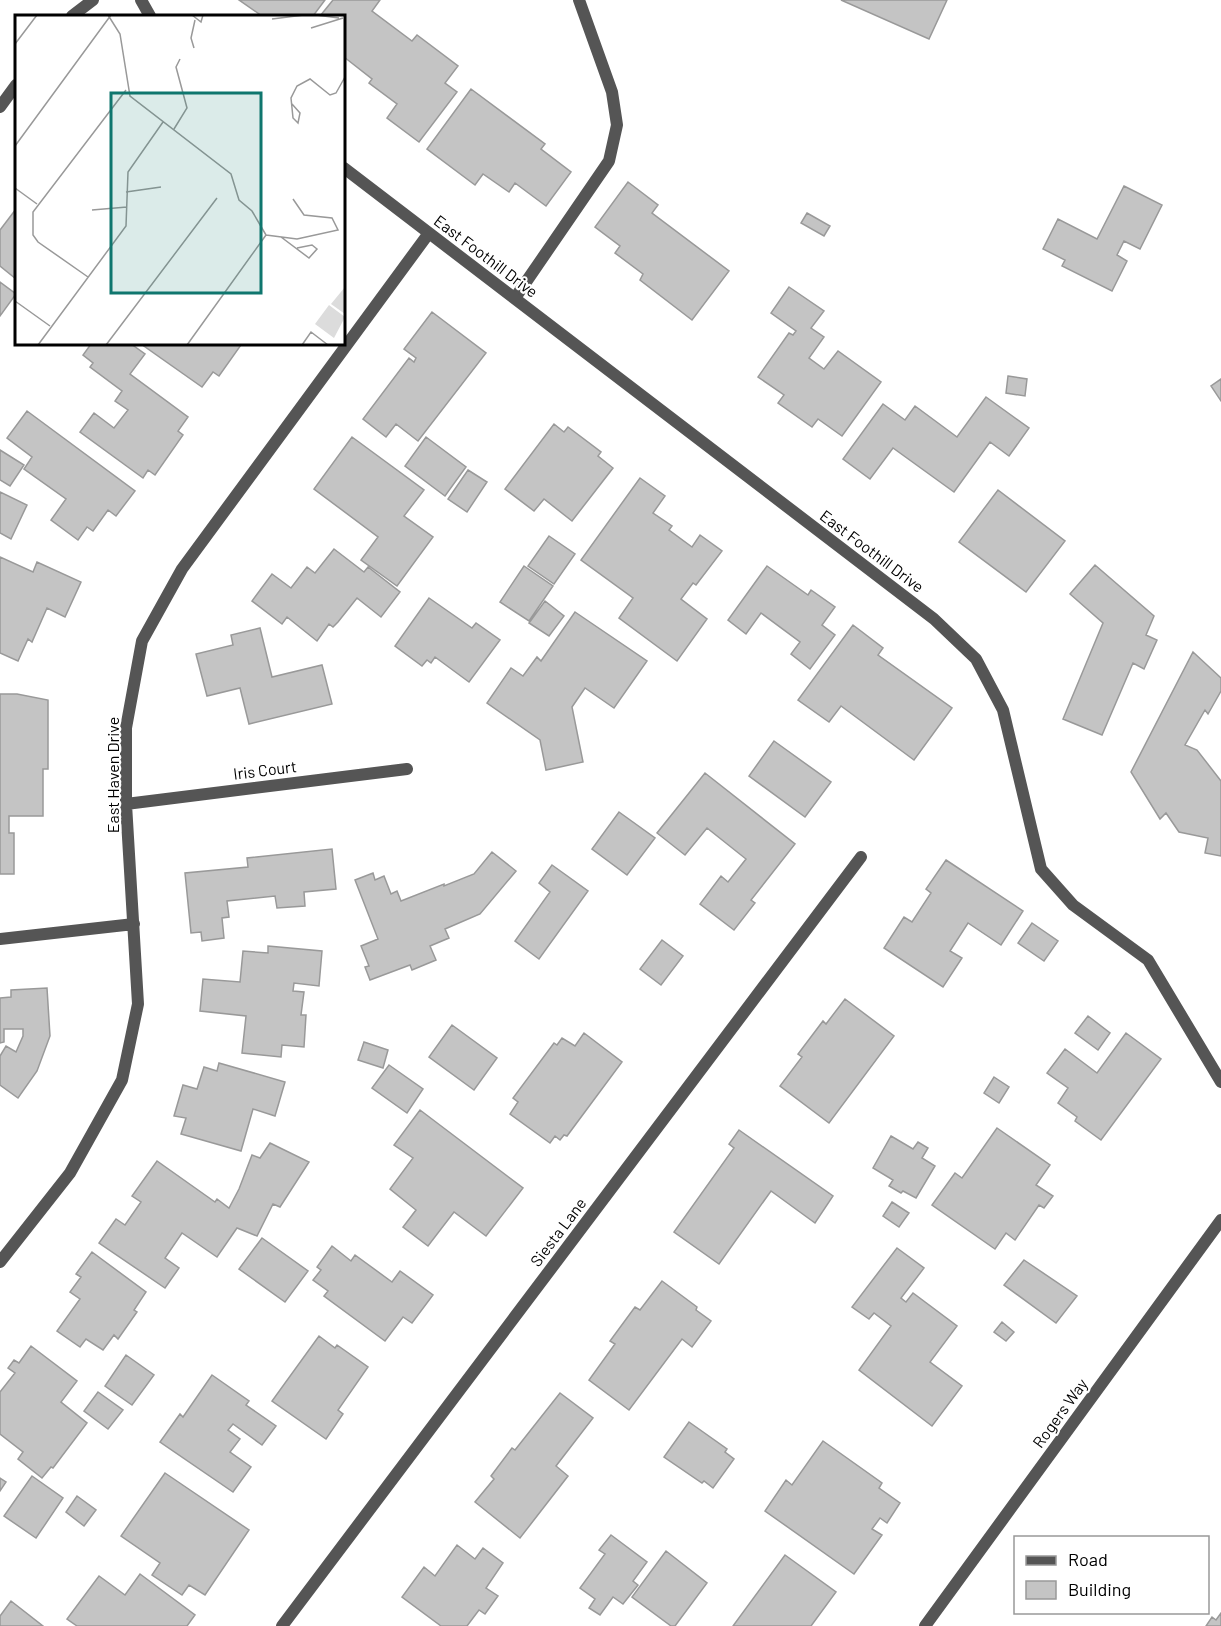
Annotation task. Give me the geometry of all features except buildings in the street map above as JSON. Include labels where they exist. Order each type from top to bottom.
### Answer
[{"type":"street","points":[[73,15],[93,0]]},
{"type":"street","points":[[141,0],[149,15]]},
{"type":"street","points":[[515,298],[609,161],[617,125],[612,92],[579,0]]},
{"type":"street","points":[[0,106],[15,86]]},
{"type":"street","name":"East Foothill Drive","points":[[345,169],[934,619],[976,659],[1003,710],[1041,868],[1072,905],[1148,960],[1221,1082]]},
{"type":"street","name":"East Haven Drive","points":[[0,1262],[70,1173],[122,1080],[138,1004],[126,804],[126,728],[142,640],[182,568],[429,233]]},
{"type":"street","name":"Iris Court","points":[[126,804],[407,768]]},
{"type":"street","name":"Siesta Lane","points":[[282,1626],[861,857]]},
{"type":"street","points":[[0,939],[134,924]]},
{"type":"street","name":"Rogers Way","points":[[926,1626],[1221,1220]]}]
